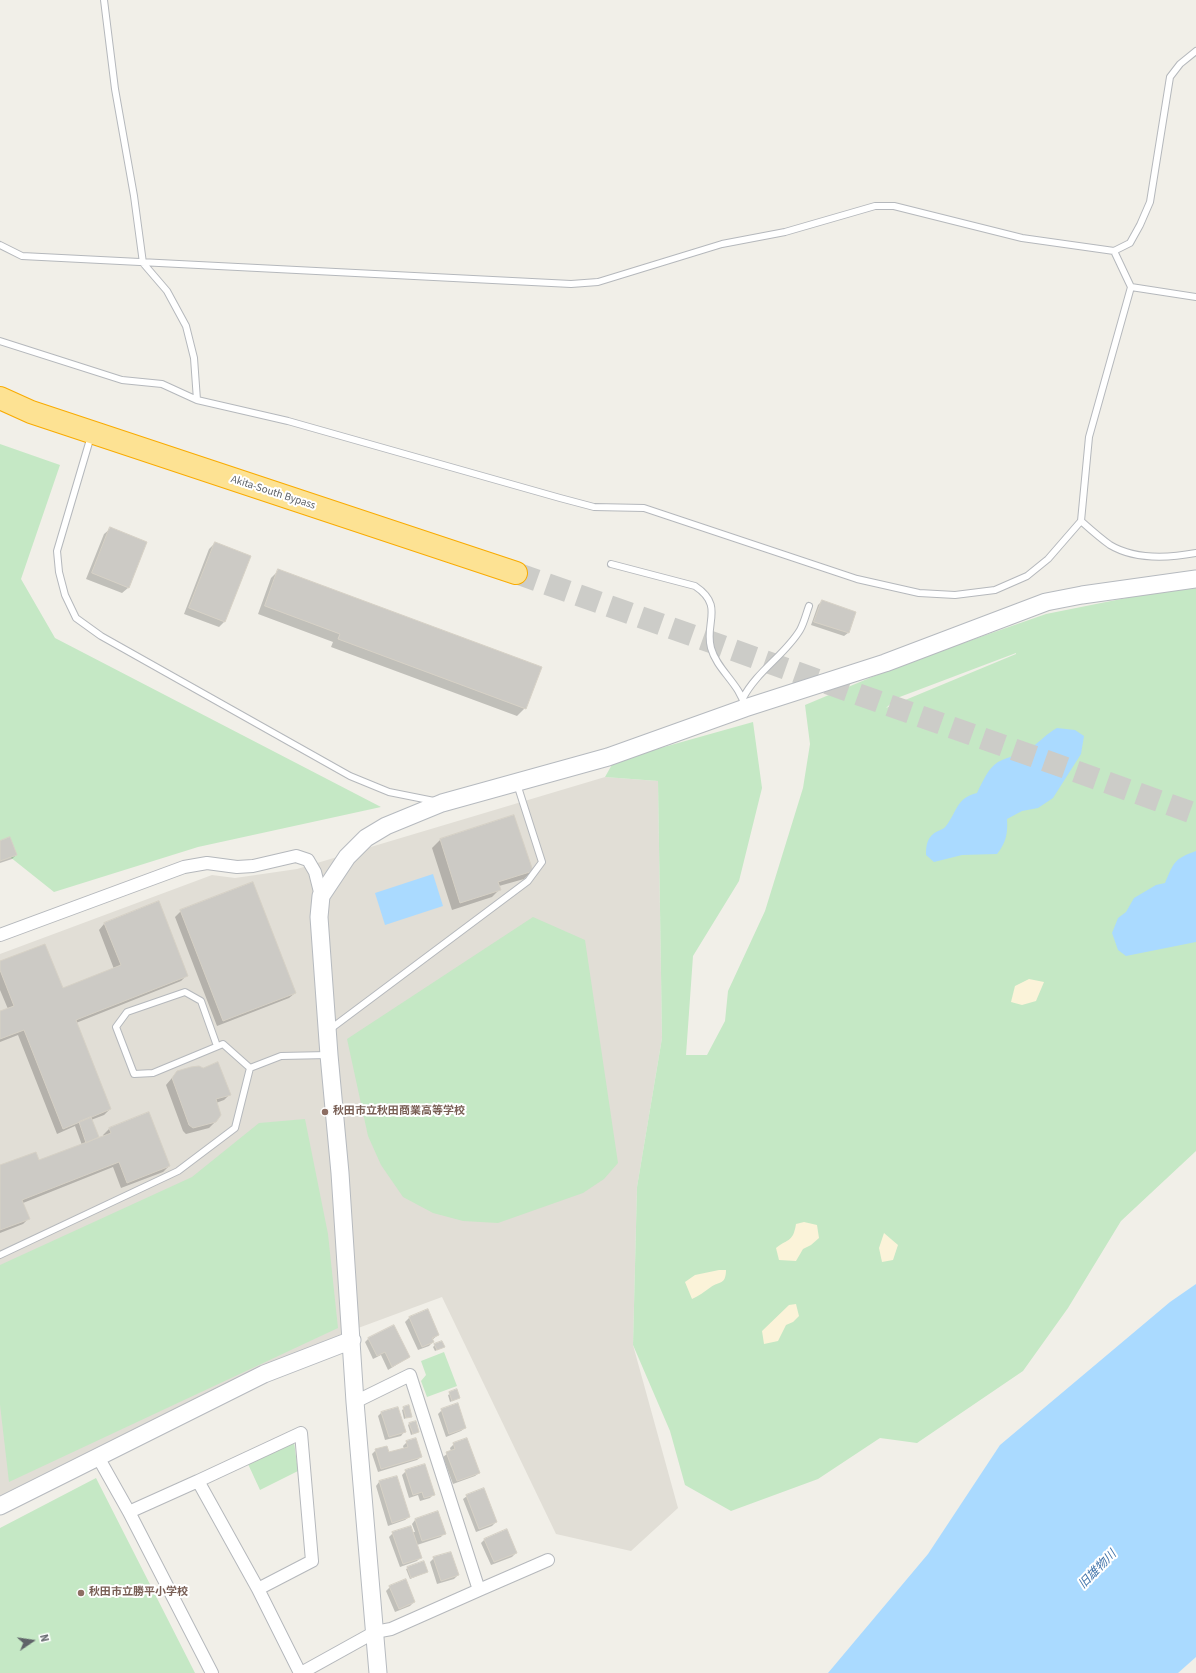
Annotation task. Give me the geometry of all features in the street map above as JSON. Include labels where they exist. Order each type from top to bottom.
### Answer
[{"type":"highway","name":"Akita-South Bypass","points":[[0,398],[31,412],[92,433],[516,573]]},
{"type":"highway","name":"Akita-South Bypass","points":[[0,411],[31,412]]},
{"type":"street","points":[[321,896],[347,857],[366,838],[386,826],[442,803],[608,757],[744,703],[885,663],[1046,602],[1082,595],[1196,579]]},
{"type":"street","points":[[0,935],[184,867],[207,863],[237,867],[253,866],[296,856],[308,860],[315,872],[321,896],[319,917],[329,1055],[340,1173],[356,1402],[378,1673]]},
{"type":"street","points":[[0,1506],[264,1374],[352,1340]]},
{"type":"street","points":[[356,1402],[410,1375],[480,1590]]},
{"type":"street","points":[[129,1512],[301,1433],[312,1560],[258,1589]]},
{"type":"street","points":[[98,1457],[129,1512],[212,1673]]},
{"type":"street","points":[[198,1480],[258,1589],[300,1673],[375,1632],[390,1629],[548,1560]]},
{"type":"lane","points":[[104,0],[115,89],[134,196],[143,263],[167,291],[186,326],[194,358],[197,400]]},
{"type":"lane","points":[[0,245],[22,256],[571,284],[598,282],[722,244],[785,232],[875,206],[894,206],[1022,238],[1114,251],[1130,243],[1150,202],[1170,77],[1180,64],[1196,51]]},
{"type":"lane","points":[[0,341],[122,380],[162,384],[197,400],[288,421],[594,507],[644,508],[856,579],[919,593],[955,595],[995,590],[1027,576],[1048,559],[1081,521],[1090,437],[1130,288],[1114,251]]},
{"type":"lane","points":[[1130,288],[1196,297]]},
{"type":"lane","points":[[92,433],[57,551],[59,572],[65,594],[76,618],[101,636],[350,776],[389,792],[442,803]]},
{"type":"lane","points":[[1081,521],[1111,546],[1139,555],[1176,557],[1196,553]]},
{"type":"lane","points":[[611,564],[695,586],[706,593],[712,607],[710,646],[715,659],[744,703]]},
{"type":"lane","points":[[744,703],[749,686],[790,643],[801,629],[809,606]]},
{"type":"lane","points":[[328,1031],[528,881],[542,862],[516,782]]},
{"type":"lane","points":[[217,1046],[201,1001],[185,992],[128,1012],[116,1027],[134,1074],[153,1073],[223,1044],[250,1068]]},
{"type":"lane","points":[[250,1068],[281,1056],[329,1055]]},
{"type":"lane","points":[[0,1254],[178,1171],[235,1128],[250,1068]]},
{"type":"shaded area","name":"秋田市立秋田商業高等学校","points":[[605,777],[658,781],[662,1038],[637,1187],[633,1345],[678,1508],[631,1551],[556,1534],[442,1297],[342,1334],[0,1498],[0,954],[212,875],[235,878],[297,869]]},
{"type":"green space","points":[[0,444],[60,465],[21,579],[55,638],[381,807],[198,847],[54,892],[0,849]]},
{"type":"green space","points":[[1196,586],[1196,1151],[1121,1221],[1068,1308],[1023,1371],[917,1443],[880,1438],[818,1479],[731,1511],[685,1485],[670,1431],[633,1345],[637,1187],[662,1038],[658,781],[605,777],[614,761],[753,722],[762,788],[739,881],[693,956],[686,1055],[707,1055],[725,1021],[728,991],[765,911],[803,788],[810,744],[805,705],[903,664],[1046,614],[1161,591]],"holes":[[[1016,654],[886,708],[897,698]]]},
{"type":"green space","points":[[533,917],[585,940],[618,1163],[604,1179],[583,1193],[498,1223],[463,1221],[433,1213],[403,1197],[381,1165],[368,1136],[347,1039]]},
{"type":"green space","points":[[305,1119],[328,1234],[338,1328],[9,1482],[0,1405],[0,1265],[192,1177],[259,1123]]},
{"type":"green space","points":[[444,1352],[457,1386],[427,1397],[421,1381],[426,1375],[421,1361]]},
{"type":"green space","points":[[294,1442],[298,1471],[260,1490],[248,1464]]},
{"type":"green space","name":"秋田市立勝平小学校","points":[[96,1478],[195,1673],[0,1673],[0,1528]]},
{"type":"sand","points":[[1029,979],[1044,982],[1036,1001],[1022,1005],[1011,1002],[1015,986]]},
{"type":"sand","points":[[804,1222],[817,1225],[819,1238],[811,1245],[803,1249],[796,1261],[779,1260],[776,1248],[792,1237],[796,1224]]},
{"type":"sand","points":[[884,1233],[898,1245],[893,1260],[882,1262],[879,1248]]},
{"type":"sand","points":[[726,1270],[725,1278],[722,1282],[714,1285],[692,1299],[685,1282],[695,1275]]},
{"type":"sand","points":[[796,1304],[799,1316],[793,1322],[786,1325],[778,1341],[764,1344],[762,1331],[789,1305]]},
{"type":"water","points":[[1057,728],[1075,730],[1084,736],[1081,754],[1053,798],[1038,808],[1022,811],[1007,819],[1006,838],[997,854],[962,855],[934,862],[926,855],[927,844],[931,835],[945,827],[958,806],[965,798],[977,793],[994,765],[1002,760],[1028,750]]},
{"type":"water","points":[[1196,851],[1196,942],[1126,956],[1118,950],[1112,933],[1118,918],[1126,912],[1134,898],[1156,885],[1165,883],[1173,866],[1179,859]]},
{"type":"water","points":[[433,874],[443,906],[385,925],[375,893]]},
{"type":"water","name":"旧雄物川","points":[[1196,1284],[1196,1657],[1178,1673],[828,1673],[928,1554],[1000,1445],[1170,1302]]},
{"type":"building","points":[[110,527],[147,542],[129,588],[92,573]]},
{"type":"building","points":[[215,542],[251,556],[225,622],[189,608]]},
{"type":"building","points":[[278,569],[542,667],[526,709],[338,639],[340,634],[265,606]]},
{"type":"building","points":[[822,600],[856,612],[849,633],[814,622]]},
{"type":"building","points":[[514,815],[533,871],[498,882],[501,890],[460,903],[440,839]]},
{"type":"building","points":[[10,837],[17,855],[0,861],[0,841]]},
{"type":"building","points":[[253,882],[296,993],[223,1021],[180,910]]},
{"type":"building","points":[[159,901],[188,976],[76,1020],[111,1109],[63,1129],[24,1030],[0,1039],[0,1011],[14,1006],[0,970],[0,961],[45,944],[63,988],[121,965],[104,923]]},
{"type":"building","points":[[218,1062],[231,1095],[216,1099],[221,1115],[216,1122],[193,1128],[189,1125],[172,1078],[177,1071],[199,1066],[203,1068]]},
{"type":"building","points":[[149,1112],[170,1166],[127,1183],[119,1162],[22,1200],[30,1219],[0,1230],[0,1165],[36,1152],[39,1160],[111,1133],[109,1128]]},
{"type":"building","points":[[91,1117],[99,1137],[86,1143],[79,1122]]},
{"type":"building","points":[[428,1309],[439,1335],[432,1338],[434,1342],[422,1347],[409,1317]]},
{"type":"building","points":[[394,1325],[410,1357],[392,1367],[385,1352],[377,1356],[368,1338]]},
{"type":"building","points":[[442,1341],[445,1347],[437,1350],[434,1344]]},
{"type":"building","points":[[457,1389],[460,1398],[452,1401],[449,1392]]},
{"type":"building","points":[[458,1403],[466,1428],[449,1434],[441,1409]]},
{"type":"building","points":[[409,1405],[412,1417],[406,1418],[403,1407]]},
{"type":"building","points":[[398,1407],[406,1432],[389,1437],[381,1412]]},
{"type":"building","points":[[416,1421],[419,1432],[413,1434],[409,1423]]},
{"type":"building","points":[[416,1438],[422,1457],[381,1469],[375,1449],[387,1446],[389,1452],[408,1447],[406,1441]]},
{"type":"building","points":[[467,1438],[480,1473],[457,1481],[446,1452],[455,1449],[453,1443]]},
{"type":"building","points":[[425,1464],[435,1495],[424,1498],[422,1492],[413,1495],[405,1470]]},
{"type":"building","points":[[397,1476],[410,1517],[392,1523],[379,1481]]},
{"type":"building","points":[[484,1488],[497,1522],[479,1529],[466,1495]]},
{"type":"building","points":[[438,1511],[446,1534],[422,1541],[415,1519]]},
{"type":"building","points":[[411,1526],[422,1558],[403,1564],[392,1532]]},
{"type":"building","points":[[507,1529],[517,1553],[494,1562],[484,1539]]},
{"type":"building","points":[[451,1552],[459,1575],[441,1581],[433,1557]]},
{"type":"building","points":[[424,1561],[428,1572],[411,1578],[407,1567]]},
{"type":"building","points":[[406,1579],[415,1602],[399,1609],[389,1586]]},
{"type":"tunnel","points":[[516,573],[1196,814]]},
{"type":"place","name":"秋田市立秋田商業高等学校","points":[[325,1112]]},
{"type":"place","name":"秋田市立勝平小学校","points":[[81,1593]]}]
